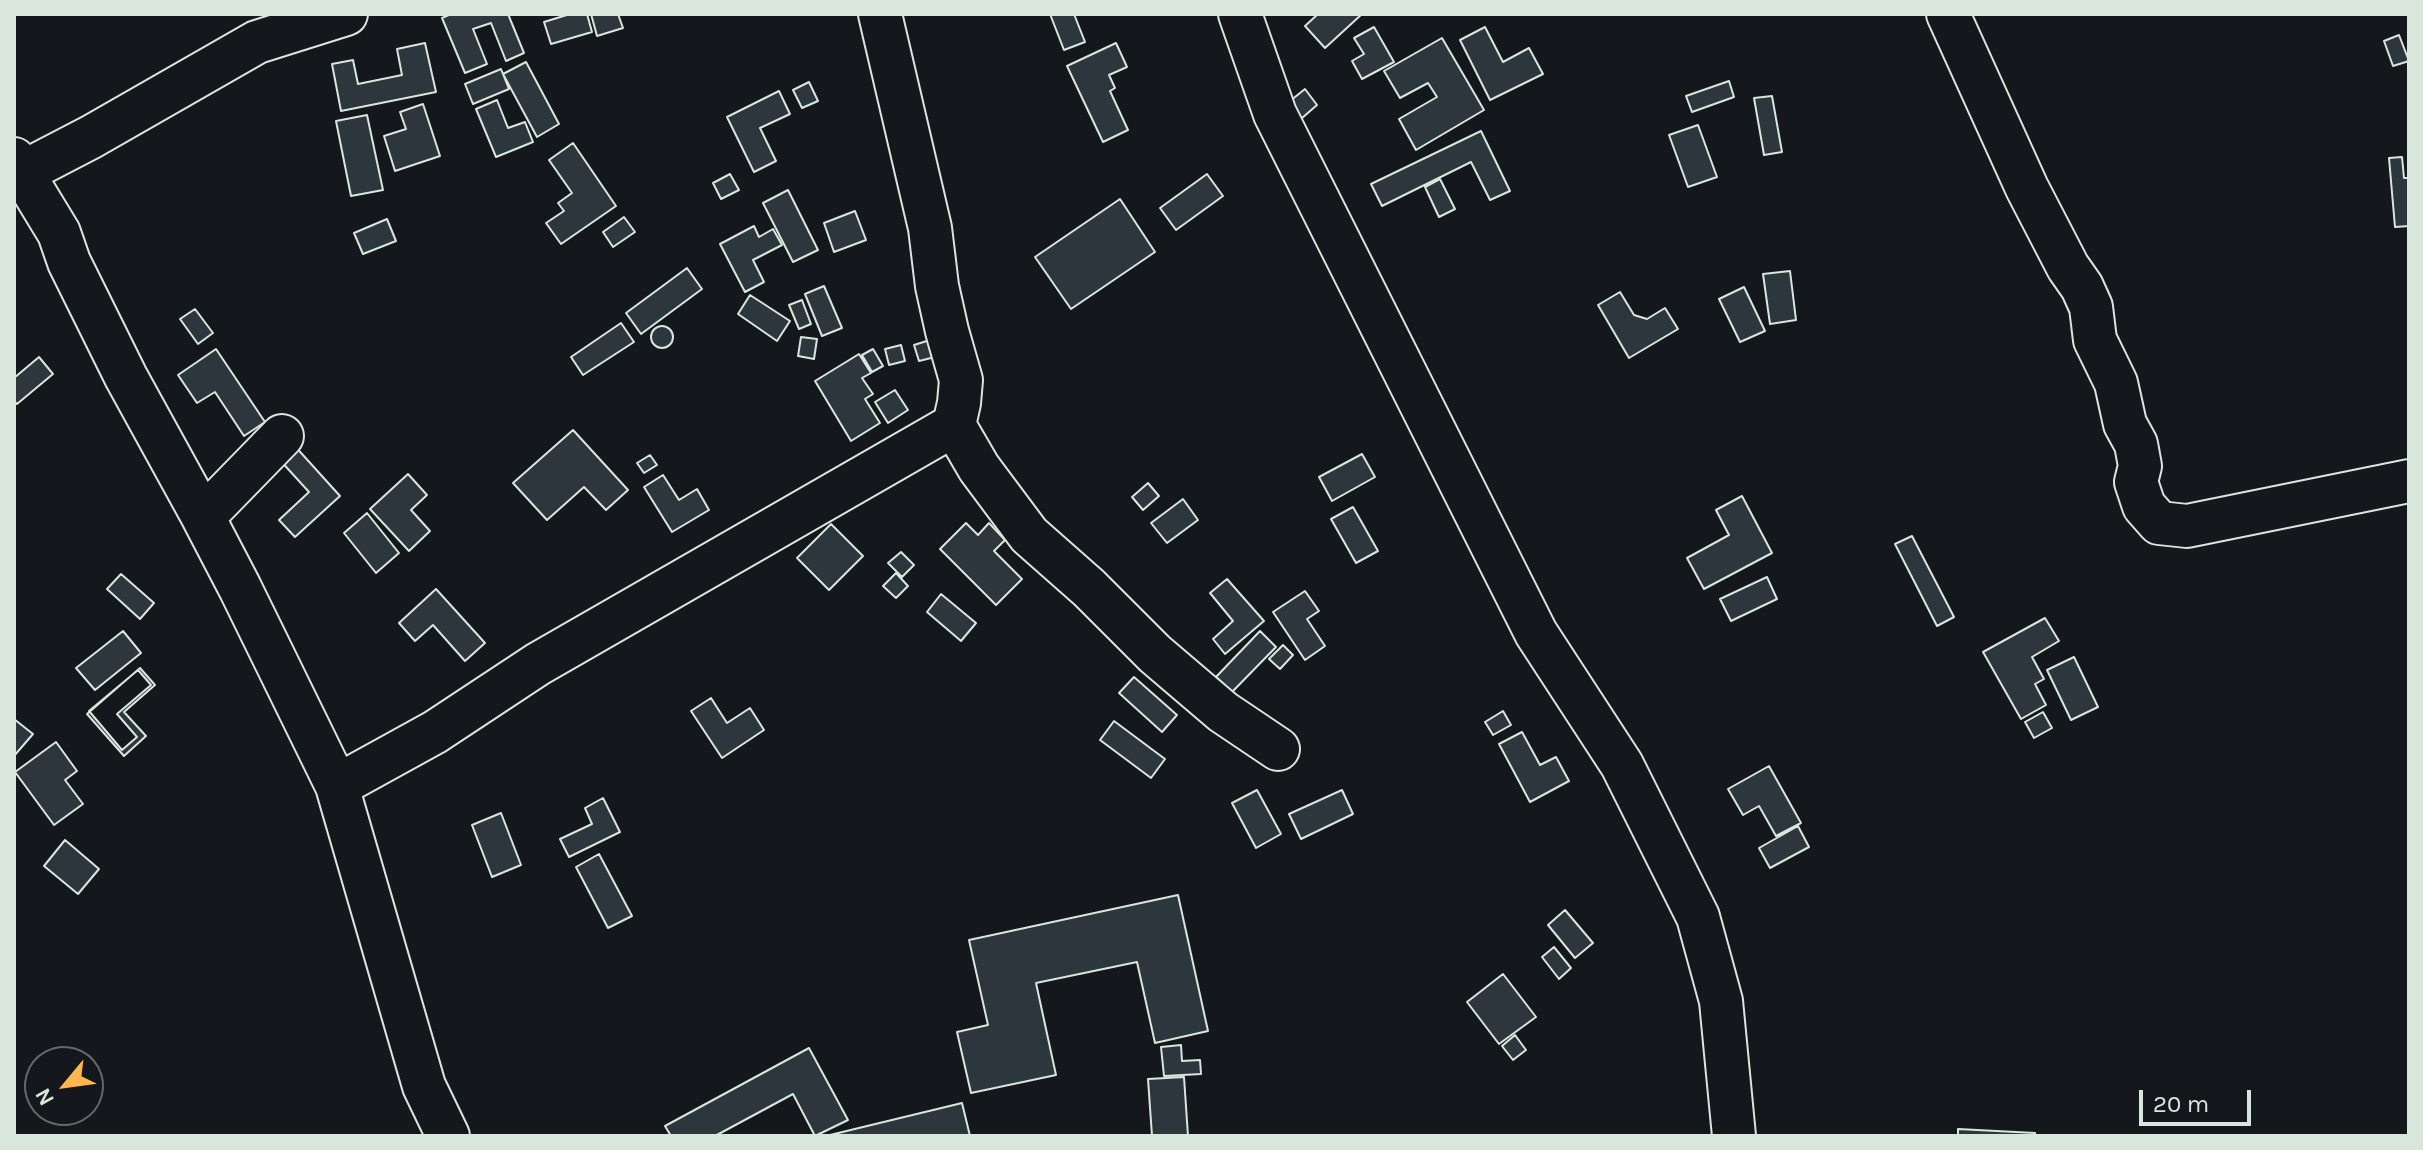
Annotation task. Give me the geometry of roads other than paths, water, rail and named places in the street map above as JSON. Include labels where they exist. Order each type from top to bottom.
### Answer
[{"type":"street","points":[[346,14],[257,42],[91,137],[17,169],[59,233],[69,262],[119,363],[240,588],[337,786],[424,1086],[448,1136]]},
{"type":"street","points":[[880,14],[930,228],[937,286],[961,380],[954,425],[979,468],[1029,535],[1089,588],[1155,654],[1223,712],[1278,749]]},
{"type":"street","points":[[1240,14],[1275,114],[1536,633],[1622,765],[1698,917],[1721,1001],[1734,1136]]},
{"type":"street","points":[[1948,14],[2027,188],[2091,307],[2095,340],[2116,383],[2125,424],[2136,444],[2140,466],[2136,482],[2144,506],[2159,523],[2187,526],[2409,481]]},
{"type":"street","points":[[337,786],[435,732],[538,664],[954,425]]},
{"type":"street","points":[[203,517],[282,436]]}]
